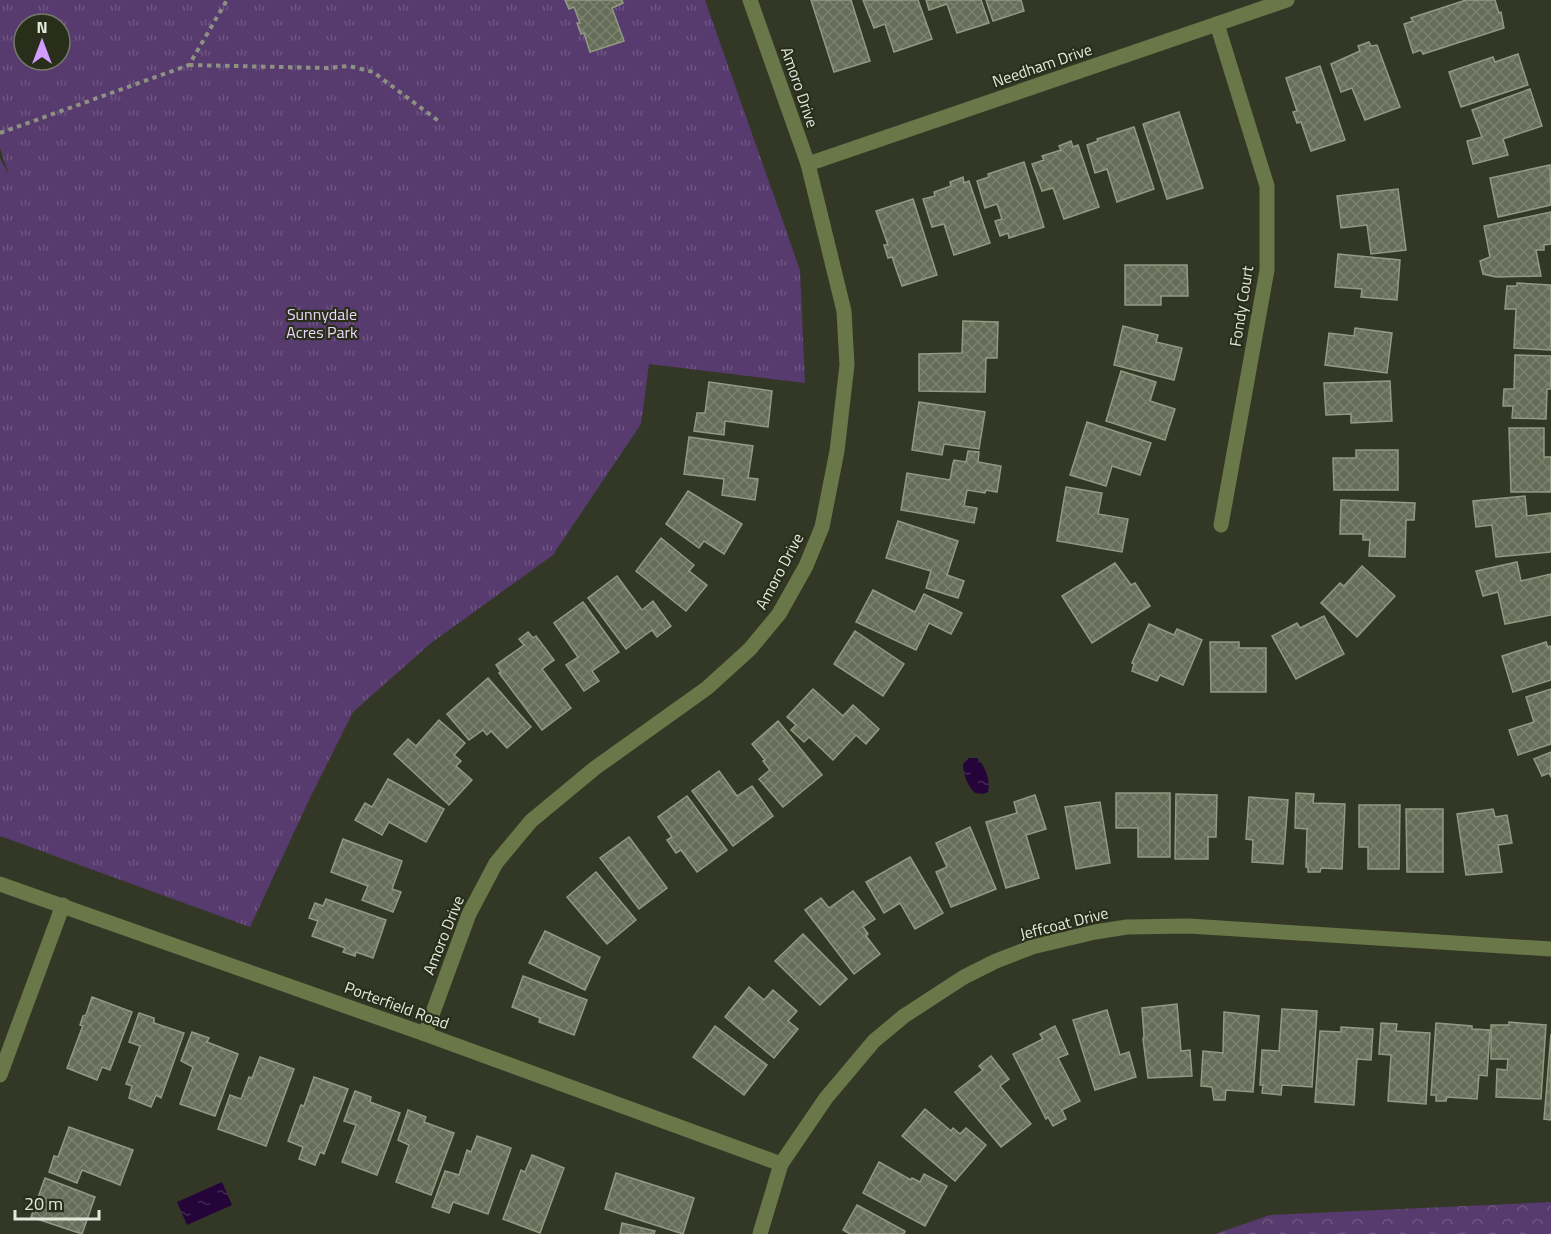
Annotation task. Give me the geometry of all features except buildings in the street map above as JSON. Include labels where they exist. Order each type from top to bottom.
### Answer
[{"type":"street","name":"Amoro Drive","points":[[425,1034],[469,914],[496,863],[531,821],[595,768],[707,688],[750,649],[779,614],[806,566],[822,526],[837,451],[847,365],[844,311],[808,164],[750,0]]},
{"type":"street","name":"Needham Drive","points":[[808,164],[1287,0]]},
{"type":"street","name":"Fondy Court","points":[[1217,24],[1267,186],[1267,270],[1221,525]]},
{"type":"street","name":"Porterfield Road","points":[[0,884],[425,1034],[781,1164]]},
{"type":"street","points":[[0,1075],[63,905]]},
{"type":"street","name":"Jeffcoat Drive","points":[[760,1234],[781,1164],[826,1098],[874,1041],[904,1017],[964,977],[996,961],[1032,948],[1084,934],[1116,929],[1190,926],[1551,949]]},
{"type":"path","points":[[189,66],[226,0]]},
{"type":"path","points":[[0,133],[189,66],[326,68],[349,66],[373,72],[440,122]]},
{"type":"green space","name":"Sunnydale Acres Park","points":[[0,0],[705,0],[800,270],[805,383],[649,364],[641,424],[553,555],[431,643],[353,712],[250,927],[0,836],[0,158],[9,175],[0,148]]},
{"type":"green space","points":[[1551,1202],[1551,1234],[1215,1234],[1270,1215]]},
{"type":"water","points":[[969,758],[977,758],[983,765],[988,779],[988,792],[975,793],[968,784],[963,764]]},
{"type":"water","points":[[222,1182],[232,1205],[187,1225],[177,1202]]}]
